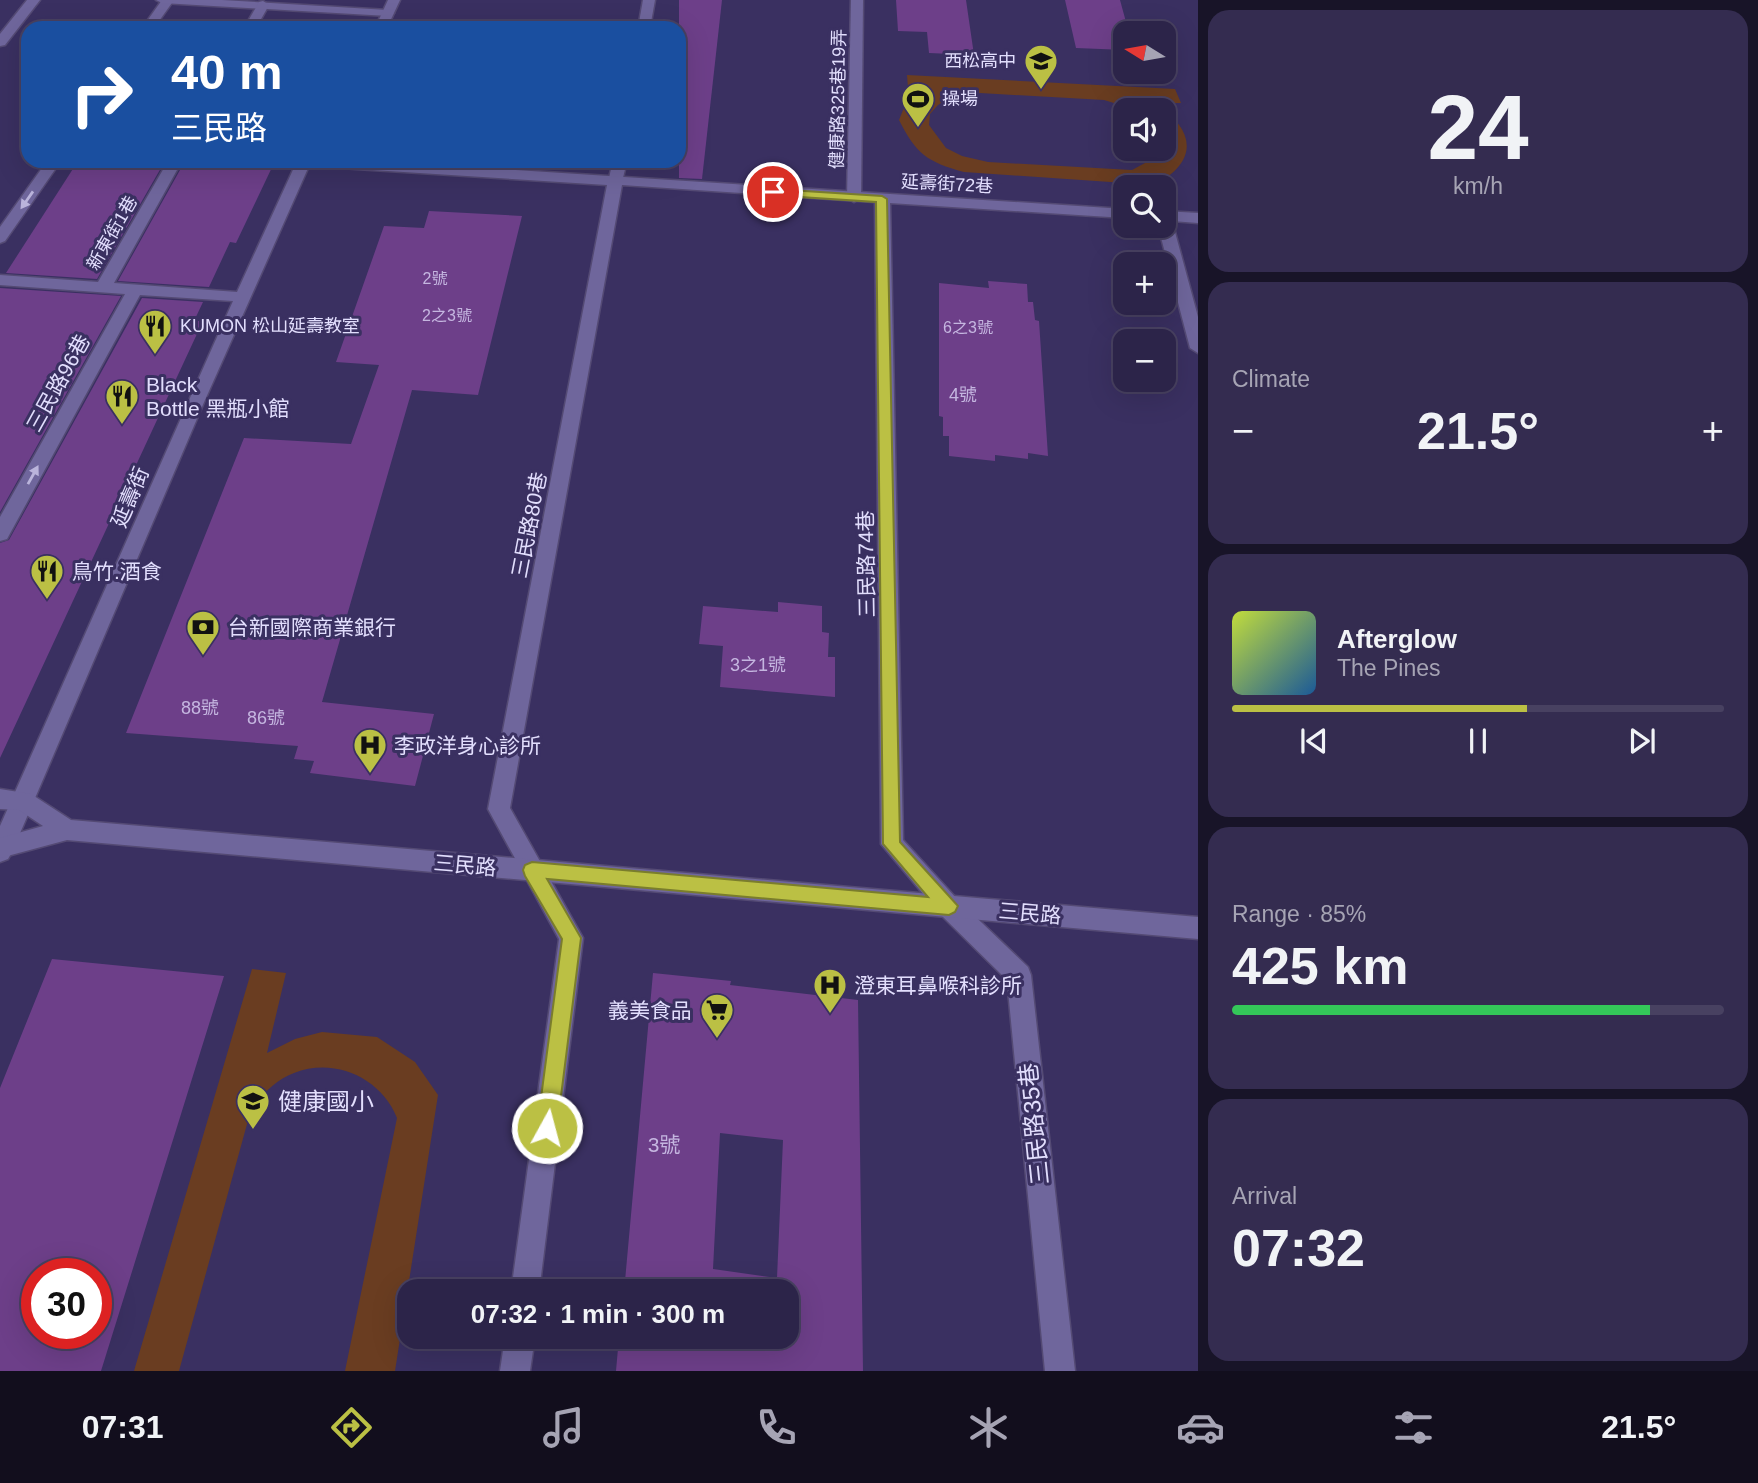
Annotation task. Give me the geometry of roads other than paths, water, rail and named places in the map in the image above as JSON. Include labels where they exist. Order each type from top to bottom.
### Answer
[{"type":"street","points":[[0,42],[34,0]]},
{"type":"street","points":[[153,21],[168,0]]},
{"type":"street","points":[[385,21],[394,0]]},
{"type":"street","points":[[251,21],[255,3]]},
{"type":"street","points":[[0,238],[49,168]]},
{"type":"street","name":"新東街1巷","points":[[103,288],[171,168]]},
{"type":"street","name":"延壽街","points":[[1,850],[301,168]]},
{"type":"street","name":"延壽街72巷","points":[[408,168],[1113,212]]},
{"type":"street","name":"三民路80巷","points":[[528,1279],[571,938],[499,809],[615,182]]},
{"type":"street","name":"三民路74巷","points":[[882,199],[892,844],[949,906]]},
{"type":"street","points":[[1176,218],[1198,218]]},
{"type":"street","points":[[1169,238],[1198,348]]},
{"type":"street","points":[[0,280],[243,297]]},
{"type":"street","name":"三民路96巷","points":[[0,534],[135,290]]},
{"type":"street","name":"三民路","points":[[0,799],[23,801],[67,830]]},
{"type":"street","name":"三民路","points":[[1,850],[67,830],[1198,928]]},
{"type":"street","name":"三民路35巷","points":[[949,906],[1019,975],[1060,1371]]},
{"type":"street","points":[[515,1371],[518,1349]]},
{"type":"lane","points":[[162,0],[255,3],[388,13]]},
{"type":"lane","points":[[645,21],[649,0]]},
{"type":"lane","name":"健康路325巷19弄","points":[[854,198],[856,0]]},
{"type":"lane","points":[[615,182],[619,168]]},
{"type":"place","name":"西松高中","points":[[1041,91]]},
{"type":"place","name":"操場","points":[[918,129]]},
{"type":"place","name":"KUMON 松山延壽教室","points":[[155,356]]},
{"type":"place","name":"Black Bottle 黑瓶小館","points":[[122,426]]},
{"type":"place","name":"鳥竹.酒食","points":[[47,601]]},
{"type":"place","name":"台新國際商業銀行","points":[[203,657]]},
{"type":"place","name":"李政洋身心診所","points":[[370,775]]},
{"type":"place","name":"澄東耳鼻喉科診所","points":[[830,1015]]},
{"type":"place","name":"義美食品","points":[[717,1040]]},
{"type":"place","name":"健康國小","points":[[253,1131]]}]
